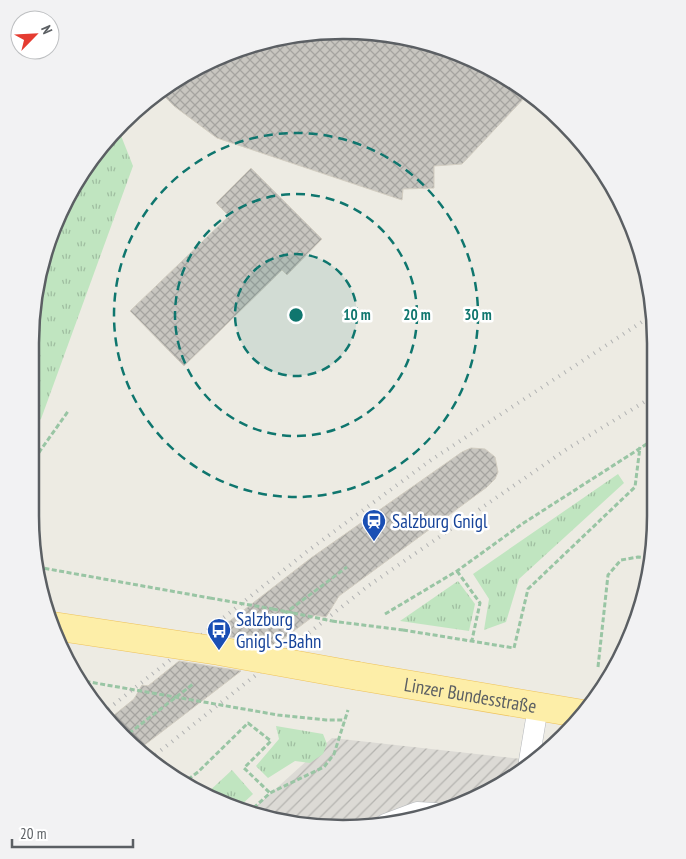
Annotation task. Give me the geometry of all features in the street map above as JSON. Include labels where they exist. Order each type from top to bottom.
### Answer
[{"type":"main road","name":"Linzer Bundesstraße","points":[[60,627],[219,651],[575,713]]},
{"type":"lane","points":[[530,756],[538,707]]},
{"type":"path","points":[[39,452],[69,410]]},
{"type":"path","points":[[385,614],[457,571],[522,524],[647,443]]},
{"type":"path","points":[[44,568],[332,621],[472,640],[514,648],[528,589],[635,486],[640,447]]},
{"type":"path","points":[[598,667],[608,575],[620,560],[645,558]]},
{"type":"path","points":[[457,571],[480,603],[472,640]]},
{"type":"path","points":[[255,807],[270,793],[324,767],[334,754],[358,676]]},
{"type":"path","points":[[88,682],[278,716],[345,720]]},
{"type":"path","points":[[190,778],[248,723],[271,741],[244,768],[270,793]]},
{"type":"shaded area","points":[[332,738],[525,759],[478,789],[459,797],[422,810],[383,818],[323,820],[303,818],[255,807]]},
{"type":"green space","points":[[121,135],[133,166],[39,420],[39,323],[49,264],[70,208],[90,174]]},
{"type":"green space","points":[[618,474],[624,483],[519,579],[506,622],[484,630],[489,599],[473,574]]},
{"type":"green space","points":[[458,581],[475,604],[469,631],[400,621]]},
{"type":"green space","points":[[276,726],[323,734],[327,744],[323,754],[310,763],[295,761],[268,778],[256,766],[279,739]]},
{"type":"green space","points":[[232,770],[253,794],[243,803],[210,790]]},
{"type":"building","points":[[323,39],[383,41],[422,49],[478,70],[524,99],[462,164],[434,166],[434,188],[403,189],[402,200],[217,138],[174,106],[165,97],[208,70],[264,49]]},
{"type":"building","points":[[251,168],[322,239],[287,275],[282,270],[184,366],[130,311],[229,216],[216,203]]},
{"type":"building","points":[[471,448],[485,449],[495,457],[498,472],[495,479],[487,487],[339,596],[326,617],[315,615],[275,645],[213,634],[311,558],[462,452]]},
{"type":"building","points":[[179,661],[241,671],[143,746],[113,716],[134,699],[142,685],[148,686]]},
{"type":"railway","points":[[108,709],[309,550],[431,460],[647,319]]},
{"type":"railway","points":[[155,755],[368,586],[567,449],[647,400]]},
{"type":"place","name":"Salzburg Gnigl","points":[[374,542]]},
{"type":"place","name":"Salzburg Gnigl S-Bahn","points":[[219,651]]}]
